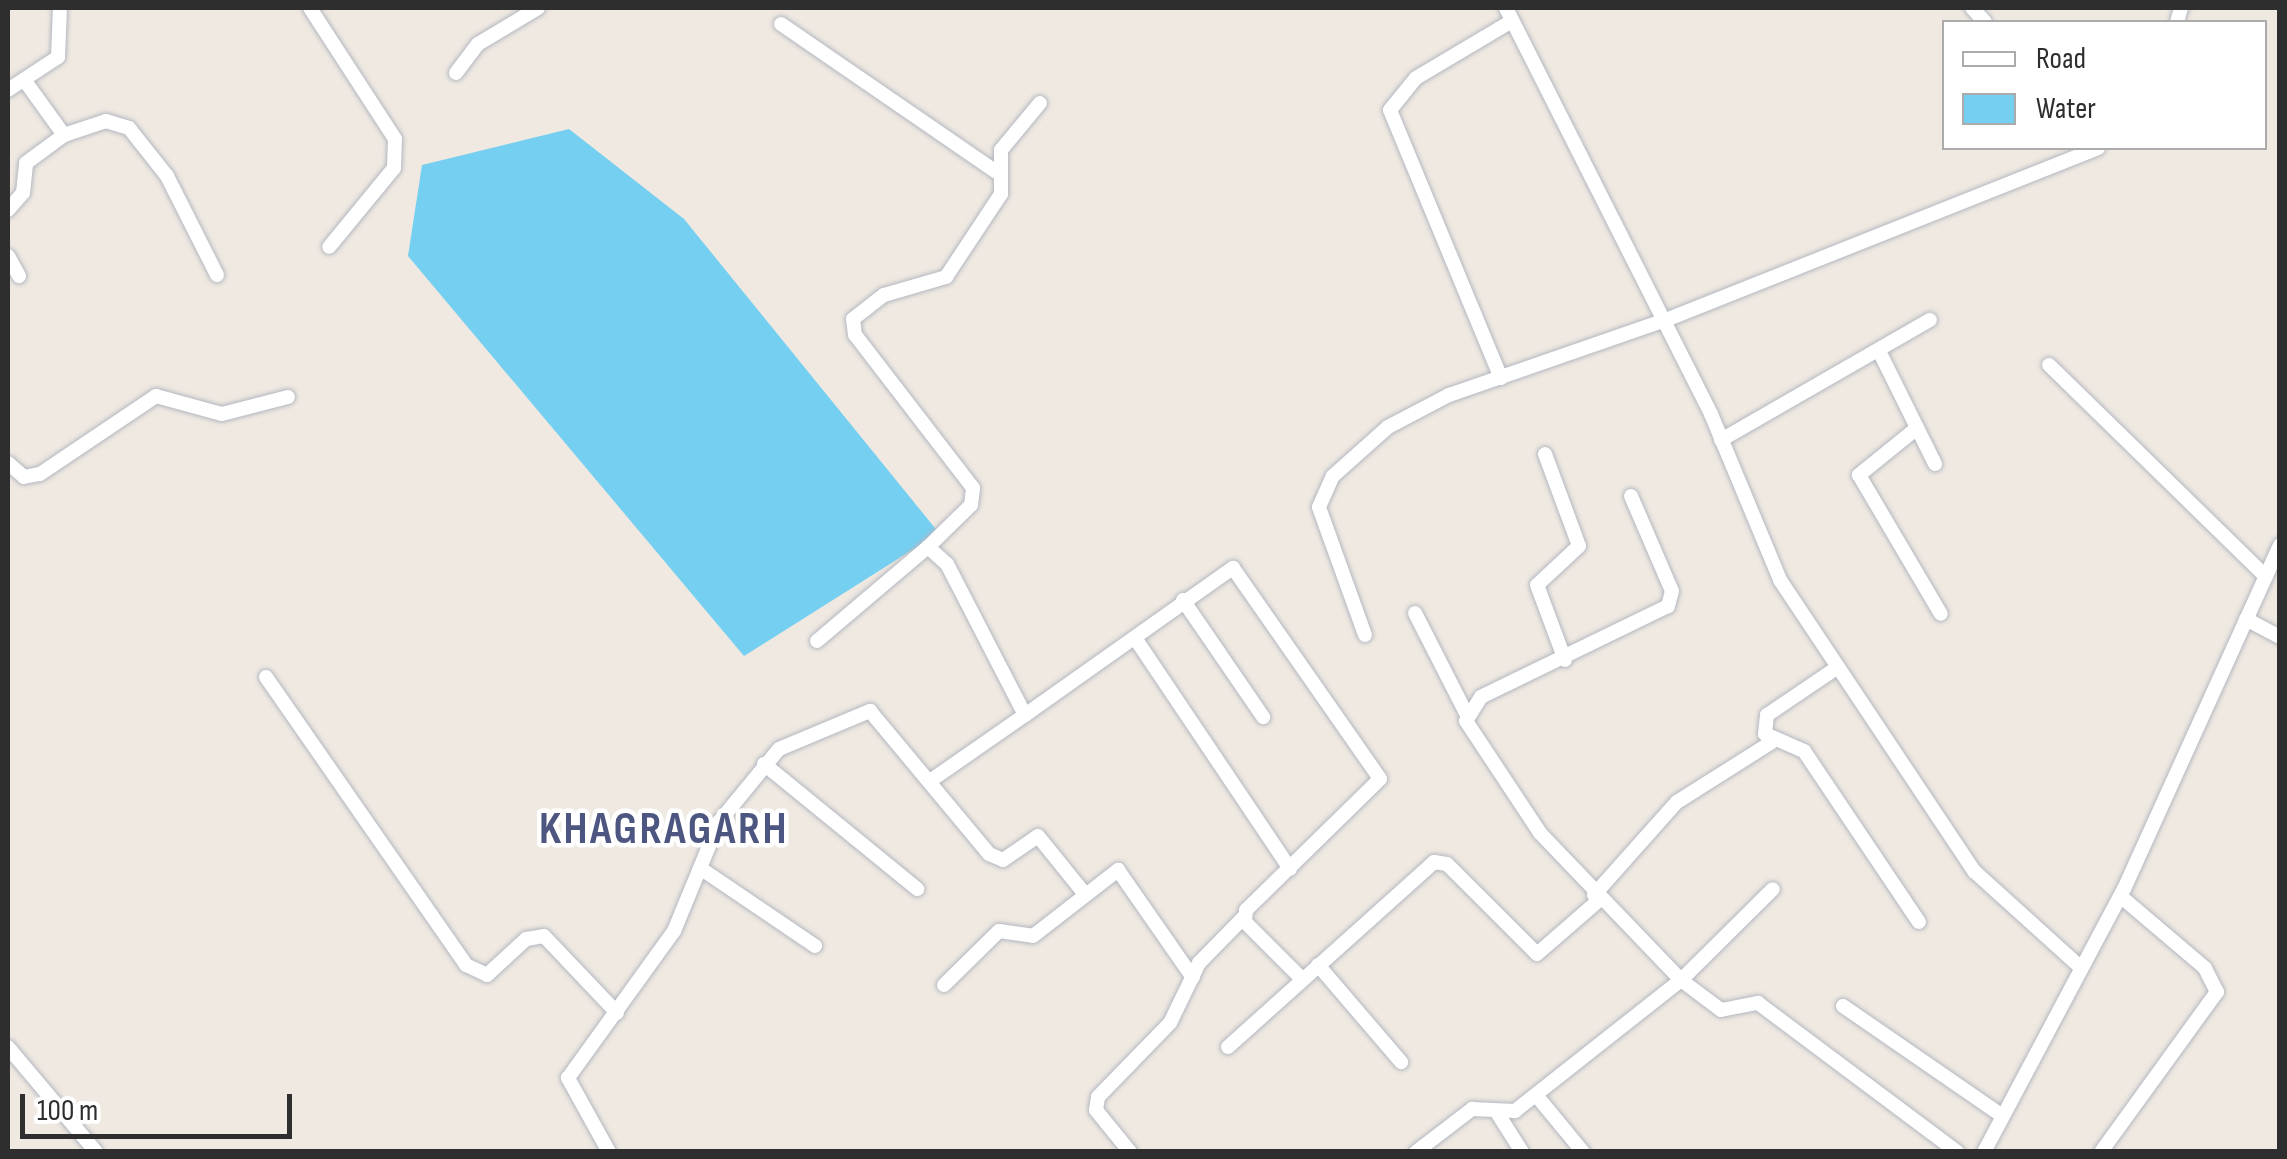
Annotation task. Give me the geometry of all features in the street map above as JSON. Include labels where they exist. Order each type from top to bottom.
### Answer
[{"type":"street","points":[[8,90],[58,56],[60,8]]},
{"type":"street","points":[[310,8],[394,139],[394,168],[330,247]]},
{"type":"street","points":[[456,73],[478,44],[538,8]]},
{"type":"street","points":[[1502,378],[1390,110],[1427,69],[1509,14],[1666,320],[1780,580],[1835,669],[1974,872],[2080,967]]},
{"type":"street","points":[[781,24],[996,172]]},
{"type":"street","points":[[25,81],[64,135]]},
{"type":"street","points":[[817,642],[971,504],[973,488],[855,335],[852,320],[884,295],[946,277],[997,203],[996,172],[1001,150],[1040,103]]},
{"type":"street","points":[[8,210],[20,199],[26,163],[64,135],[106,121],[128,128],[167,176],[217,275]]},
{"type":"street","points":[[1365,635],[1322,526],[1321,496],[1388,427],[1502,378],[1666,320],[2090,150]]},
{"type":"street","points":[[8,256],[19,276]]},
{"type":"street","points":[[1721,440],[1880,353],[1930,320]]},
{"type":"street","points":[[1880,353],[1935,464]]},
{"type":"street","points":[[2049,366],[2266,577]]},
{"type":"street","points":[[8,463],[24,477],[40,474],[156,396],[222,414],[288,397]]},
{"type":"street","points":[[1917,428],[1859,475],[1940,614]]},
{"type":"street","points":[[1545,454],[1579,546],[1537,585],[1565,660]]},
{"type":"street","points":[[1466,713],[1672,600],[1631,496]]},
{"type":"street","points":[[1984,1152],[2120,896],[2280,545]]},
{"type":"street","points":[[928,546],[947,564],[1024,715]]},
{"type":"street","points":[[930,781],[1233,568],[1378,768],[1377,788],[1244,917],[1193,978],[1170,1023],[1095,1106],[1130,1152]]},
{"type":"street","points":[[1183,600],[1263,717]]},
{"type":"street","points":[[1414,613],[1519,804],[1596,898],[1681,980],[1721,1010],[1758,1003],[1958,1152]]},
{"type":"street","points":[[2246,619],[2280,637]]},
{"type":"street","points":[[1136,638],[1290,869]]},
{"type":"street","points":[[1772,742],[1767,715],[1835,669]]},
{"type":"street","points":[[266,677],[466,965],[487,975],[526,939],[544,936],[616,1013]]},
{"type":"street","points":[[609,1152],[568,1078],[674,931],[720,822],[764,764],[870,711],[997,860],[1038,836],[1084,893]]},
{"type":"street","points":[[1228,1047],[1434,862],[1447,864],[1537,954],[1596,898],[1677,802],[1772,742],[1804,751],[1919,922]]},
{"type":"street","points":[[764,764],[916,889]]},
{"type":"street","points":[[700,868],[815,946]]},
{"type":"street","points":[[944,985],[999,931],[1034,936],[1111,871],[1124,873],[1193,978]]},
{"type":"street","points":[[1416,1152],[1472,1109],[1498,1114],[1536,1095],[1681,980],[1773,888]]},
{"type":"street","points":[[2101,1152],[2217,992],[2206,968],[2120,896]]},
{"type":"street","points":[[1244,917],[1302,979]]},
{"type":"street","points":[[1318,964],[1401,1062]]},
{"type":"street","points":[[1843,1006],[2001,1114]]},
{"type":"street","points":[[8,1048],[96,1152]]},
{"type":"street","points":[[1536,1095],[1582,1152]]},
{"type":"street","points":[[1498,1114],[1522,1152]]},
{"type":"water","points":[[569,129],[684,219],[939,533],[744,656],[408,256],[422,165]]},
{"type":"district","name":"KHAGRAGARH","points":[[664,830]]}]
